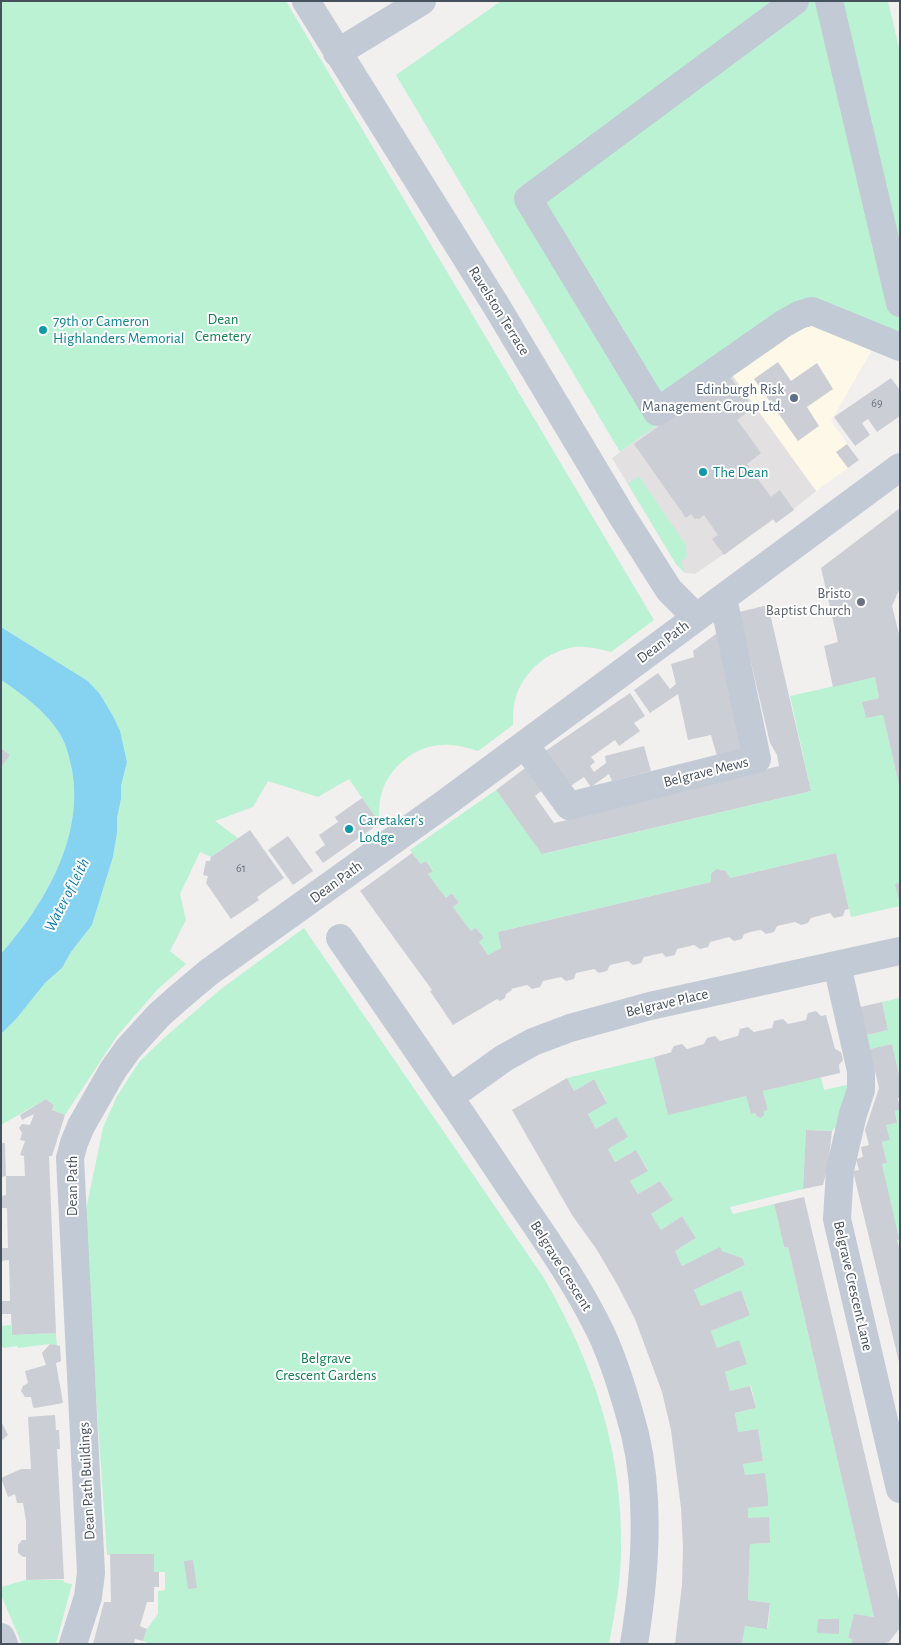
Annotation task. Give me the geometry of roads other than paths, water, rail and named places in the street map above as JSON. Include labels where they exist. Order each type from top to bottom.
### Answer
[{"type":"street","name":"Ravelston Terrace","points":[[306,1],[497,307],[622,516],[669,590],[696,617]]},
{"type":"street","points":[[337,53],[422,1]]},
{"type":"street","points":[[795,1],[528,200],[656,412],[799,314],[812,311],[900,347]]},
{"type":"street","points":[[828,1],[900,303]]},
{"type":"street","name":"Dean Path","points":[[82,1406],[70,1158],[81,1126],[113,1070],[128,1049],[159,1015],[209,972],[524,745],[900,467]]},
{"type":"street","name":"Belgrave Mews","points":[[524,745],[569,806],[757,759],[722,598]]},
{"type":"street","name":"Belgrave Crescent","points":[[340,938],[450,1096],[575,1286],[601,1333],[617,1374],[635,1436],[643,1496],[643,1565],[634,1644]]},
{"type":"street","name":"Belgrave Place","points":[[450,1096],[518,1050],[570,1028],[650,1006],[900,951]]},
{"type":"street","name":"Belgrave Crescent Lane","points":[[837,965],[861,1071],[861,1090],[853,1114],[840,1170],[837,1219],[900,1488]]},
{"type":"street","name":"Dean Path Buildings","points":[[73,1644],[88,1597],[91,1573],[82,1406]]},
{"type":"street","points":[[1,1637],[4,1644]]},
{"type":"water","name":"Water of Leith","points":[[1,627],[88,681],[100,694],[113,716],[120,731],[127,762],[121,786],[113,857],[92,925],[71,952],[62,968],[45,983],[17,1018],[1,1034],[1,954],[32,914],[46,892],[57,869],[72,821],[74,795],[72,770],[61,735],[39,709],[1,680]]},
{"type":"place","name":"79th or Cameron Highlanders Memorial","points":[[43,330]]},
{"type":"place","name":"Edinburgh Risk Management Group Ltd.","points":[[794,398]]},
{"type":"place","name":"The Dean","points":[[703,472]]},
{"type":"place","name":"Bristo Baptist Church","points":[[861,602]]},
{"type":"place","name":"Caretaker's Lodge","points":[[349,829]]},
{"type":"park label","name":"Dean Cemetery","points":[[223,328]]},
{"type":"park label","name":"Belgrave Crescent Gardens","points":[[326,1366]]}]
